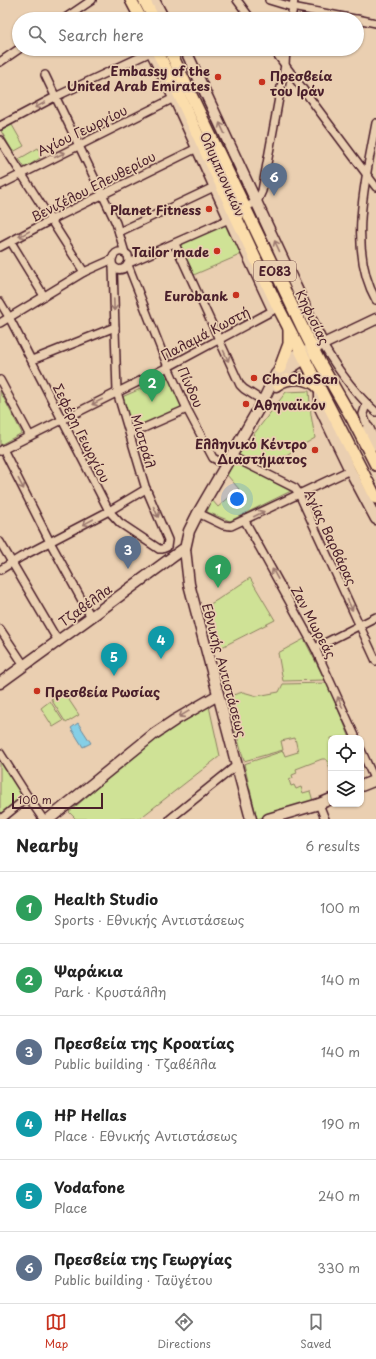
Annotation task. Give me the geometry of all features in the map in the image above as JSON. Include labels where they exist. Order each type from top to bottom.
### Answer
[{"type":"main road","points":[[131,0],[137,12]]},
{"type":"main road","points":[[144,0],[150,12]]},
{"type":"main road","name":"Κηφισίας","points":[[155,56],[198,134],[288,328],[376,498]]},
{"type":"main road","name":"Κηφισίας","points":[[172,56],[245,207],[318,347],[320,363],[353,420],[376,465]]},
{"type":"main road","points":[[178,56],[185,84]]},
{"type":"main road","points":[[176,102],[198,134]]},
{"type":"main road","points":[[237,236],[251,249]]},
{"type":"main road","points":[[280,368],[290,339],[288,328]]},
{"type":"main road","points":[[278,384],[287,379],[299,379],[311,382],[320,390]]},
{"type":"main road","points":[[353,420],[368,428]]},
{"type":"street","points":[[74,12],[92,0]]},
{"type":"street","points":[[126,0],[132,12]]},
{"type":"street","points":[[154,0],[160,12]]},
{"type":"street","points":[[161,0],[167,12]]},
{"type":"street","points":[[237,0],[246,12]]},
{"type":"street","points":[[269,0],[327,12]]},
{"type":"street","points":[[364,21],[376,23]]},
{"type":"street","points":[[0,62],[12,54]]},
{"type":"street","points":[[0,126],[55,97],[140,56]]},
{"type":"street","name":"Ολυμπιονικών","points":[[155,56],[272,311]]},
{"type":"street","points":[[188,56],[257,202],[318,347],[353,389],[376,412]]},
{"type":"street","points":[[278,56],[376,187]]},
{"type":"street","points":[[245,207],[257,202],[262,191],[286,56]]},
{"type":"street","points":[[45,75],[116,223],[125,253],[129,258],[129,264]]},
{"type":"street","name":"Αγίου Γεωργίου","points":[[0,185],[21,173],[79,145],[176,102]]},
{"type":"street","points":[[376,123],[367,175],[360,238],[362,261],[366,278],[376,300]]},
{"type":"street","points":[[0,140],[84,272]]},
{"type":"street","name":"Βενιζέλου Ελευθερίου","points":[[0,248],[51,220],[197,148]]},
{"type":"street","points":[[119,232],[214,187]]},
{"type":"street","points":[[113,260],[121,270],[126,268],[129,264],[229,219]]},
{"type":"street","name":"Μιστράλ","points":[[119,232],[113,260],[117,392],[146,489],[168,540],[167,546]]},
{"type":"street","points":[[11,242],[44,296]]},
{"type":"street","points":[[175,244],[240,384],[244,389],[263,401]]},
{"type":"street","points":[[0,323],[84,272],[113,260],[119,252],[125,253]]},
{"type":"street","name":"Πίνδου","points":[[129,264],[168,367],[187,409],[213,458],[226,466]]},
{"type":"street","name":"Σεφέρη Γεωργίου","points":[[0,302],[32,360],[109,511],[120,523],[159,549],[167,546]]},
{"type":"street","name":"Παλαμά Κωστή","points":[[1,450],[168,367],[272,311]]},
{"type":"street","name":"Εθνικής Αντιστάσεως","points":[[263,401],[270,396],[289,369],[303,356],[318,347],[376,319]]},
{"type":"street","points":[[32,360],[115,327]]},
{"type":"street","name":"Εθνικής Αντιστάσεως","points":[[251,819],[189,584],[184,549],[189,531],[198,513],[263,401],[280,368],[290,359],[303,356]]},
{"type":"street","points":[[0,380],[30,436]]},
{"type":"street","name":"Κηφισίας","points":[[320,390],[320,408],[350,470],[376,518]]},
{"type":"street","points":[[368,405],[363,414],[376,445]]},
{"type":"street","points":[[130,434],[187,409]]},
{"type":"street","points":[[1,450],[91,618]]},
{"type":"street","name":"Αγίας Βαρβάρας","points":[[231,456],[295,488],[376,661]]},
{"type":"street","points":[[198,513],[227,526],[235,525],[350,470]]},
{"type":"street","points":[[0,570],[12,562],[109,511],[146,489]]},
{"type":"street","name":"Ζαν Μωρεάς","points":[[245,521],[315,648],[355,735]]},
{"type":"street","points":[[0,542],[58,641]]},
{"type":"street","name":"Τζαβέλλα","points":[[0,683],[184,549]]},
{"type":"street","points":[[315,648],[376,617]]},
{"type":"street","points":[[0,629],[24,665]]},
{"type":"street","points":[[49,819],[154,734],[218,695]]},
{"type":"street","points":[[0,753],[43,819]]},
{"type":"street","points":[[364,756],[376,781],[364,785]]},
{"type":"street","points":[[170,819],[236,765]]},
{"type":"street","points":[[1,819],[28,797]]},
{"type":"street","points":[[268,819],[328,800]]},
{"type":"street","points":[[319,804],[325,819]]},
{"type":"green space","points":[[12,125],[24,146],[13,152],[1,131]]},
{"type":"green space","points":[[38,148],[43,156],[25,168],[19,159]]},
{"type":"green space","points":[[229,219],[242,254],[189,277],[175,244]]},
{"type":"green space","points":[[168,377],[182,407],[133,430],[122,397]]},
{"type":"green space","points":[[0,391],[22,433],[0,445]]},
{"type":"green space","points":[[309,391],[315,438],[264,468],[238,455],[286,392]]},
{"type":"green space","points":[[234,462],[291,491],[230,521],[207,512],[212,500],[218,507],[239,489],[227,475]]},
{"type":"green space","points":[[250,578],[275,620],[216,650],[207,606]]},
{"type":"green space","points":[[304,639],[325,680],[283,681],[278,653]]},
{"type":"green space","points":[[327,683],[349,735],[328,735],[328,764],[326,759],[322,759],[296,769],[297,773],[292,775],[293,778],[289,780],[291,786],[294,785],[296,789],[301,787],[303,793],[310,791],[313,801],[257,819],[244,764],[283,751],[285,756],[298,752],[295,738],[281,741],[283,750],[244,761],[226,697],[243,692],[257,696],[279,692],[283,684]]},
{"type":"green space","points":[[63,691],[79,715],[66,723],[51,699]]},
{"type":"green space","points":[[50,701],[63,721],[53,727],[41,708]]},
{"type":"green space","points":[[209,706],[220,756],[139,819],[76,819],[69,812],[153,740]]},
{"type":"green space","points":[[0,753],[28,797],[0,819]]},
{"type":"water","points":[[78,723],[91,743],[83,747],[71,728]]},
{"type":"place","name":"Embassy of the United Arab Emirates","points":[[218,77]]},
{"type":"place","name":"Πρεσβεία του Ιράν","points":[[262,82]]},
{"type":"place","name":"Πρεσβεία της Γεωργίας","points":[[274,196]]},
{"type":"place","name":"Planet Fitness","points":[[209,209]]},
{"type":"place","name":"Tailor made","points":[[217,251]]},
{"type":"place","name":"Eurobank","points":[[236,295]]},
{"type":"place","name":"ChoChoSan","points":[[254,378]]},
{"type":"place","name":"Ψαράκια","points":[[152,402]]},
{"type":"place","name":"Αθηναϊκόν","points":[[246,404]]},
{"type":"place","name":"Ελληνικό Κέντρο Διαστήματος","points":[[315,450]]},
{"type":"place","name":"Πρεσβεία της Κροατίας","points":[[128,569]]},
{"type":"place","name":"Health Studio","points":[[218,588]]},
{"type":"place","name":"HP Hellas","points":[[161,659]]},
{"type":"place","name":"Vodafone","points":[[114,676]]},
{"type":"place","name":"Πρεσβεία Ρωσίας","points":[[37,691]]}]
